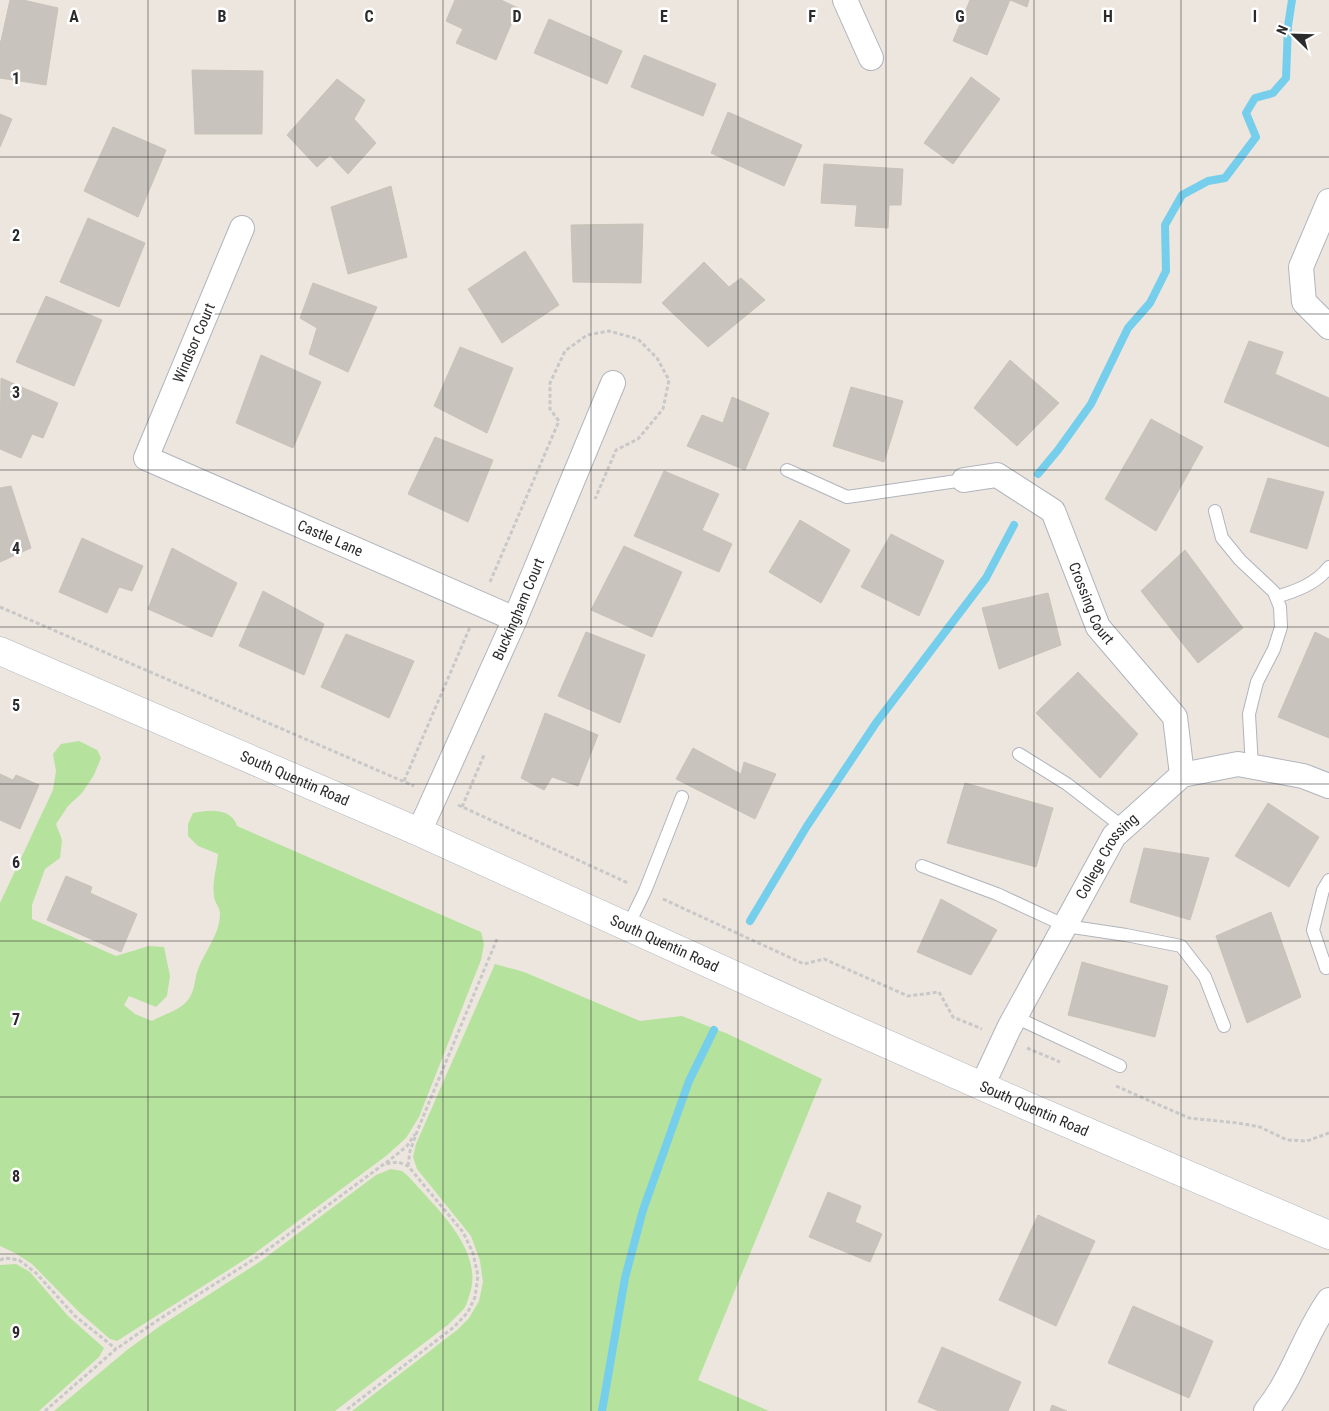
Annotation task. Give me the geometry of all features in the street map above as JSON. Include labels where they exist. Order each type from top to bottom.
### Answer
[{"type":"main road","name":"South Quentin Road","points":[[0,651],[419,832],[982,1086],[1329,1235]]},
{"type":"street","points":[[845,0],[871,58]]},
{"type":"street","points":[[1329,201],[1301,267],[1304,302],[1329,327]]},
{"type":"street","name":"Windsor Court","points":[[146,458],[242,228]]},
{"type":"street","name":"Buckingham Court","points":[[419,832],[515,619],[613,384]]},
{"type":"street","name":"Castle Lane","points":[[146,458],[515,619]]},
{"type":"street","name":"Crossing Court","points":[[964,480],[998,475],[1053,511],[1098,627],[1175,718],[1182,776]]},
{"type":"street","name":"College Crossing","points":[[982,1086],[1015,1017],[1114,836],[1182,776],[1238,764],[1303,776],[1329,786]]},
{"type":"street","points":[[1266,1411],[1276,1399],[1319,1314],[1329,1300]]},
{"type":"lane","points":[[787,470],[848,497],[964,480]]},
{"type":"lane","points":[[1215,511],[1222,538],[1240,560],[1274,592],[1280,607],[1281,627],[1274,649],[1257,682],[1248,714],[1252,766]]},
{"type":"lane","points":[[1276,598],[1313,582],[1329,567]]},
{"type":"lane","points":[[1019,754],[1067,784],[1124,828]]},
{"type":"lane","points":[[628,926],[645,891],[682,797]]},
{"type":"lane","points":[[922,866],[997,894],[1066,926],[1181,946],[1205,977],[1224,1026]]},
{"type":"lane","points":[[1326,968],[1313,930],[1322,890],[1329,880]]},
{"type":"lane","points":[[1015,1017],[1120,1066]]},
{"type":"path","points":[[408,1166],[410,1151],[418,1129],[497,939]]},
{"type":"path","points":[[45,1411],[116,1349],[259,1256],[384,1164],[407,1146],[418,1129]]},
{"type":"path","points":[[345,1411],[454,1328],[468,1312],[475,1297],[478,1276],[473,1253],[463,1232],[408,1166],[398,1162],[384,1164]]},
{"type":"path","points":[[0,1260],[5,1258],[19,1260],[36,1273],[75,1316],[116,1349]]},
{"type":"green space","points":[[79,741],[97,750],[101,758],[94,775],[82,793],[68,806],[56,824],[62,840],[60,858],[45,869],[32,905],[32,919],[116,956],[149,946],[164,947],[170,976],[167,996],[156,1007],[129,996],[124,1005],[135,1014],[152,1021],[176,1010],[188,1000],[199,967],[218,928],[220,911],[214,898],[214,880],[218,854],[198,846],[188,836],[188,824],[193,813],[218,811],[224,813],[234,820],[237,826],[481,932],[484,944],[481,960],[419,1117],[406,1138],[386,1156],[255,1253],[117,1341],[110,1339],[79,1312],[32,1264],[0,1246],[0,903],[53,790],[56,771],[53,754],[61,744]]},
{"type":"green space","points":[[495,964],[524,972],[640,1021],[682,1016],[728,1034],[822,1079],[698,1380],[769,1411],[352,1411],[457,1330],[469,1318],[479,1301],[483,1282],[480,1261],[471,1236],[417,1169],[413,1157],[416,1144]]},
{"type":"green space","points":[[391,1169],[402,1171],[409,1177],[455,1231],[464,1246],[470,1263],[472,1279],[469,1296],[465,1307],[449,1324],[335,1411],[54,1411],[127,1350],[160,1326],[261,1261],[376,1175]]},
{"type":"green space","points":[[16,1264],[30,1272],[68,1316],[104,1348],[99,1357],[39,1411],[0,1411],[0,1265]]},
{"type":"building","points":[[10,0],[23,0],[58,8],[46,85],[0,78],[0,41]]},
{"type":"building","points":[[455,0],[501,0],[518,8],[496,60],[456,43],[463,29],[446,21]]},
{"type":"building","points":[[970,0],[1010,0],[987,55],[953,41]]},
{"type":"building","points":[[1010,0],[1029,0],[1027,7]]},
{"type":"building","points":[[549,19],[622,51],[607,84],[534,53]]},
{"type":"building","points":[[644,55],[716,84],[703,116],[631,87]]},
{"type":"building","points":[[192,70],[263,71],[262,134],[195,134]]},
{"type":"building","points":[[971,77],[1000,99],[953,164],[924,143]]},
{"type":"building","points":[[337,79],[365,100],[354,119],[376,143],[348,174],[330,155],[317,167],[287,135]]},
{"type":"building","points":[[728,112],[802,145],[784,186],[711,153]]},
{"type":"building","points":[[0,114],[12,119],[0,147]]},
{"type":"building","points":[[113,127],[166,150],[138,217],[84,191]]},
{"type":"building","points":[[824,164],[903,169],[901,205],[889,205],[888,228],[855,226],[857,205],[821,203]]},
{"type":"building","points":[[391,186],[407,257],[348,274],[331,207]]},
{"type":"building","points":[[88,218],[145,243],[119,307],[60,282]]},
{"type":"building","points":[[643,224],[641,283],[573,282],[571,225]]},
{"type":"building","points":[[525,251],[559,305],[502,343],[468,289]]},
{"type":"building","points":[[704,262],[729,287],[741,278],[765,300],[708,347],[662,303]]},
{"type":"building","points":[[313,283],[377,307],[348,372],[309,354],[317,328],[300,318]]},
{"type":"building","points":[[46,296],[102,320],[74,386],[16,362]]},
{"type":"building","points":[[1249,341],[1283,352],[1275,374],[1329,398],[1329,447],[1224,402]]},
{"type":"building","points":[[460,347],[513,368],[487,433],[434,406]]},
{"type":"building","points":[[261,355],[321,382],[293,448],[236,423]]},
{"type":"building","points":[[1010,360],[1059,403],[1017,446],[974,408]]},
{"type":"building","points":[[1,378],[58,403],[43,438],[32,434],[21,458],[0,449]]},
{"type":"building","points":[[851,387],[903,401],[884,462],[833,446]]},
{"type":"building","points":[[732,397],[769,413],[745,470],[687,446],[702,415],[723,423]]},
{"type":"building","points":[[1151,419],[1203,447],[1156,531],[1105,499]]},
{"type":"building","points":[[435,437],[493,460],[468,522],[408,494]]},
{"type":"building","points":[[664,471],[719,494],[702,530],[732,544],[719,572],[634,536]]},
{"type":"building","points":[[1268,478],[1324,492],[1307,549],[1250,532]]},
{"type":"building","points":[[11,486],[31,548],[0,562],[0,488]]},
{"type":"building","points":[[800,520],[850,550],[821,603],[769,572]]},
{"type":"building","points":[[891,534],[944,561],[919,616],[861,587]]},
{"type":"building","points":[[82,538],[143,566],[132,591],[119,587],[107,613],[59,592]]},
{"type":"building","points":[[624,546],[682,572],[652,637],[591,610]]},
{"type":"building","points":[[172,548],[237,583],[212,637],[148,609]]},
{"type":"building","points":[[1185,550],[1243,628],[1198,663],[1141,591]]},
{"type":"building","points":[[263,591],[324,624],[304,675],[239,646]]},
{"type":"building","points":[[1048,593],[1061,645],[999,669],[982,608]]},
{"type":"building","points":[[586,632],[645,655],[620,723],[558,696]]},
{"type":"building","points":[[1315,632],[1329,639],[1329,738],[1278,717]]},
{"type":"building","points":[[346,634],[414,661],[389,718],[321,687]]},
{"type":"building","points":[[1078,672],[1138,734],[1100,778],[1036,713]]},
{"type":"building","points":[[545,713],[598,735],[578,786],[552,777],[544,790],[521,778]]},
{"type":"building","points":[[693,748],[741,774],[744,762],[776,774],[755,819],[676,779]]},
{"type":"building","points":[[0,774],[13,780],[16,775],[39,785],[20,829],[0,820]]},
{"type":"building","points":[[965,783],[1053,808],[1036,867],[947,843]]},
{"type":"building","points":[[1268,803],[1319,837],[1289,887],[1235,856]]},
{"type":"building","points":[[1144,848],[1209,858],[1190,920],[1130,902]]},
{"type":"building","points":[[66,876],[92,887],[90,893],[137,914],[121,952],[47,920]]},
{"type":"building","points":[[941,899],[997,930],[971,975],[917,952]]},
{"type":"building","points":[[1271,912],[1301,997],[1247,1023],[1216,936]]},
{"type":"building","points":[[1082,962],[1168,986],[1155,1037],[1068,1015]]},
{"type":"building","points":[[828,1192],[861,1206],[855,1222],[882,1234],[870,1262],[809,1237]]},
{"type":"building","points":[[1038,1215],[1095,1241],[1056,1326],[999,1300]]},
{"type":"building","points":[[1133,1306],[1213,1341],[1189,1398],[1108,1363]]},
{"type":"building","points":[[942,1347],[1021,1382],[1008,1411],[939,1411],[918,1402]]},
{"type":"building","points":[[1052,1405],[1067,1411],[1050,1411]]},
{"type":"waterway","points":[[1038,474],[1091,404],[1128,328],[1150,303],[1166,271],[1165,225],[1182,195],[1208,181],[1225,178],[1256,137],[1246,113],[1255,98],[1273,93],[1286,78],[1288,26],[1292,0]]},
{"type":"waterway","points":[[750,921],[807,826],[876,723],[986,578],[1014,525]]},
{"type":"waterway","points":[[602,1411],[625,1278],[643,1210],[689,1081],[714,1030]]}]
